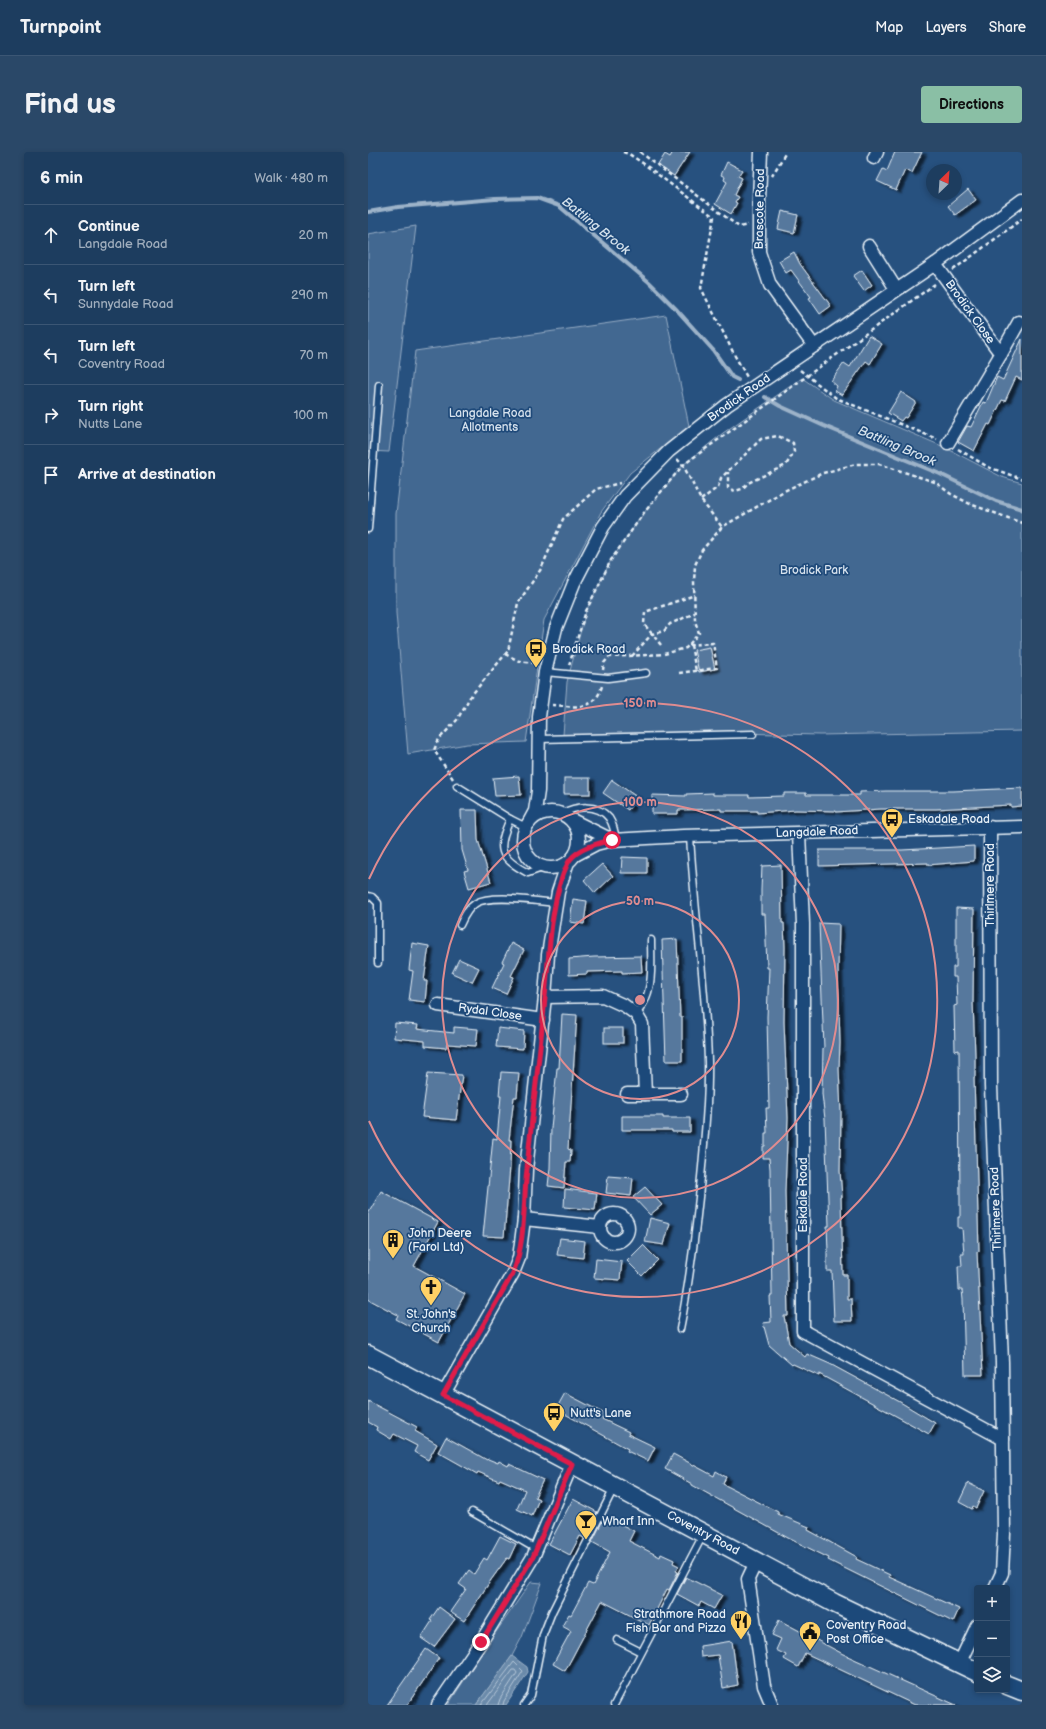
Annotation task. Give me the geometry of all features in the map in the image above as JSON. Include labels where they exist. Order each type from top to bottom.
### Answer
[{"type":"main road","name":"Coventry Road","points":[[368,1355],[834,1603],[974,1671]]},
{"type":"main road","points":[[1010,1686],[1022,1691]]},
{"type":"street","name":"Brascote Road","points":[[761,152],[759,252],[770,285],[814,346]]},
{"type":"street","name":"Brodick Road","points":[[527,825],[535,811],[538,791],[541,704],[546,668],[556,628],[574,582],[604,527],[625,496],[669,451],[727,405],[935,264],[1022,200]]},
{"type":"street","points":[[869,246],[896,289]]},
{"type":"street","name":"Brodick Close","points":[[935,264],[1001,354],[948,443]]},
{"type":"street","points":[[1001,354],[1019,322]]},
{"type":"street","name":"Brodick Road","points":[[538,791],[542,804],[548,812]]},
{"type":"street","points":[[443,1395],[513,1273],[519,1258],[524,1219],[526,1170],[543,1020],[548,955],[557,897],[571,859],[578,848],[579,838],[576,827],[566,817],[548,812],[535,817],[527,825],[524,832],[524,847],[528,856],[536,864],[548,868],[561,866],[571,859]]},
{"type":"street","name":"Langdale Road","points":[[566,817],[614,840]]},
{"type":"street","name":"Langdale Road","points":[[571,859],[596,844],[614,840],[690,836],[1022,827]]},
{"type":"street","name":"Thirlmere Road","points":[[990,828],[990,1086],[1002,1362],[1004,1542],[1002,1573],[996,1585]]},
{"type":"street","name":"Eskdale Road","points":[[799,833],[803,924],[803,1331],[1003,1438]]},
{"type":"street","points":[[548,868],[557,897]]},
{"type":"street","points":[[545,997],[603,996],[624,1006],[636,1014],[642,1024],[645,1094]]},
{"type":"street","name":"Rydal Close","points":[[438,1005],[543,1020]]},
{"type":"street","points":[[627,1094],[681,1094]]},
{"type":"street","points":[[524,1219],[600,1227]]},
{"type":"street","points":[[438,1705],[481,1642],[536,1550],[572,1464]]},
{"type":"street","points":[[756,1562],[748,1579],[764,1686],[772,1705]]},
{"type":"street","points":[[959,1664],[974,1632]]},
{"type":"lane","points":[[368,528],[379,385]]},
{"type":"lane","points":[[546,668],[603,677],[646,673]]},
{"type":"lane","points":[[539,739],[753,734]]},
{"type":"lane","points":[[457,786],[510,819],[527,825]]},
{"type":"lane","points":[[566,817],[580,807],[597,810],[609,818],[614,840]]},
{"type":"lane","points":[[510,819],[502,839],[504,854],[512,865],[528,873],[548,868]]},
{"type":"lane","points":[[680,1329],[687,1295],[698,1213],[707,1113],[708,1062],[702,977],[692,880],[690,836]]},
{"type":"lane","points":[[368,896],[372,897],[378,903],[378,963]]},
{"type":"lane","points":[[460,925],[467,911],[477,902],[491,899],[557,897]]},
{"type":"lane","points":[[636,1014],[641,1008],[651,985],[651,940]]},
{"type":"lane","points":[[524,1705],[531,1695],[543,1636],[552,1612],[614,1487]]},
{"type":"lane","points":[[472,1512],[536,1550]]},
{"type":"lane","points":[[614,1705],[703,1534]]},
{"type":"lane","points":[[617,1640],[641,1652]]},
{"type":"path","points":[[623,152],[630,154],[644,164],[714,217],[701,288],[735,356],[754,387]]},
{"type":"path","points":[[640,152],[739,227],[759,222]]},
{"type":"path","points":[[569,666],[586,611],[611,560],[643,514],[683,465],[1022,219]]},
{"type":"path","points":[[790,363],[836,398],[948,443],[988,467],[1022,479]]},
{"type":"path","points":[[701,500],[718,487],[721,478],[761,439],[778,436],[793,443],[794,452],[786,465],[748,483],[742,489],[735,491],[728,488],[728,472]]},
{"type":"path","points":[[669,451],[683,465],[701,500],[722,527]]},
{"type":"path","points":[[541,704],[581,707],[591,704],[600,693],[604,663],[609,657],[664,654],[686,648],[690,645],[699,633],[695,614],[694,582],[695,564],[702,550],[722,527],[784,491],[823,473],[856,464],[879,464],[935,482],[951,494],[970,504],[1022,523]]},
{"type":"path","points":[[457,786],[434,750],[439,739],[457,720],[470,697],[508,650],[518,603],[541,569],[563,519],[596,489],[640,479]]},
{"type":"path","points":[[662,645],[644,624],[645,612],[695,595]]},
{"type":"path","points":[[632,656],[652,634],[664,631],[670,624],[695,614]]},
{"type":"path","points":[[679,673],[717,668],[713,643],[690,645]]},
{"type":"path","points":[[690,645],[696,671]]},
{"type":"path","points":[[505,654],[518,661],[546,668],[569,666],[576,667]]},
{"type":"path","points":[[596,669],[603,670]]},
{"type":"green space","points":[[416,226],[389,452],[368,451],[368,234]]},
{"type":"green space","name":"Langdale Road Allotments","points":[[666,315],[689,426],[630,473],[601,512],[544,620],[526,742],[467,744],[408,754],[396,613],[396,514],[415,351]]},
{"type":"green space","name":"Brodick Park","points":[[802,378],[834,400],[944,447],[1002,477],[1022,483],[1022,731],[820,735],[691,732],[563,735],[567,682],[586,611],[611,560],[643,514],[683,465],[723,433]]},
{"type":"green space","points":[[531,1582],[542,1583],[522,1637],[512,1656],[476,1705],[448,1705],[489,1642]]},
{"type":"water","points":[[512,1656],[527,1667],[528,1672],[506,1705],[476,1705]]},
{"type":"building","points":[[673,152],[690,152],[674,176],[658,165],[665,154],[670,157]]},
{"type":"building","points":[[895,152],[922,152],[912,173],[905,170],[896,190],[877,181],[883,169],[887,171]]},
{"type":"building","points":[[727,162],[742,170],[738,176],[742,178],[734,195],[738,197],[735,202],[737,203],[731,214],[715,204],[727,182],[724,180],[725,177],[721,175]]},
{"type":"building","points":[[968,189],[976,200],[955,215],[948,206],[955,200],[962,200],[962,194]]},
{"type":"building","points":[[782,211],[798,215],[794,233],[778,229]]},
{"type":"building","points":[[794,252],[800,264],[831,306],[820,314],[809,298],[811,297],[791,270],[786,273],[779,261]]},
{"type":"building","points":[[862,270],[872,285],[864,291],[853,276]]},
{"type":"building","points":[[869,336],[882,344],[870,364],[866,361],[842,395],[835,391],[837,386],[831,381],[844,363],[850,367]]},
{"type":"building","points":[[1022,339],[1022,380],[1016,377],[1005,401],[1002,400],[990,425],[988,424],[974,451],[958,442],[967,426],[971,427],[983,402],[986,403],[997,377],[1003,380]]},
{"type":"building","points":[[901,392],[916,402],[906,418],[904,417],[901,421],[888,413]]},
{"type":"building","points":[[710,647],[715,669],[699,672],[694,650]]},
{"type":"building","points":[[519,776],[521,795],[495,796],[493,778]]},
{"type":"building","points":[[564,778],[590,778],[590,794],[564,794]]},
{"type":"building","points":[[612,780],[637,797],[628,810],[603,793]]},
{"type":"building","points":[[1022,788],[1022,806],[1011,807],[1011,805],[836,812],[796,810],[757,813],[757,811],[721,811],[721,809],[678,810],[678,814],[652,814],[652,795],[686,796],[686,794],[713,793],[713,795],[749,795],[749,797],[784,796],[784,793],[806,793],[806,795],[860,795],[860,792],[953,791]]},
{"type":"building","points":[[461,810],[477,810],[478,840],[491,882],[469,888],[464,871],[468,870],[462,850]]},
{"type":"building","points":[[974,846],[974,861],[928,865],[928,863],[819,866],[819,850],[902,850]]},
{"type":"building","points":[[622,857],[647,858],[647,873],[621,873]]},
{"type":"building","points":[[602,864],[613,876],[595,893],[584,880]]},
{"type":"building","points":[[781,865],[782,923],[784,923],[785,947],[784,1022],[788,1118],[785,1191],[788,1316],[784,1316],[789,1343],[805,1357],[807,1354],[830,1364],[935,1423],[929,1434],[819,1374],[819,1376],[793,1364],[792,1365],[769,1345],[763,1323],[771,1322],[770,1296],[772,1296],[770,1169],[769,1158],[763,1158],[765,1133],[767,1133],[766,1108],[769,1108],[767,1017],[769,968],[767,968],[765,914],[761,914],[761,890],[762,866]]},
{"type":"building","points":[[573,899],[587,901],[584,924],[570,922]]},
{"type":"building","points":[[956,908],[974,909],[974,1077],[979,1251],[977,1252],[983,1375],[965,1375],[963,1300],[962,1290],[959,1290],[958,1266],[962,1266],[961,1254],[964,1254],[962,1228],[958,1228],[958,1217],[960,1217],[959,1050],[955,1051],[954,1006],[957,1005],[956,977],[953,977],[953,967],[956,967]]},
{"type":"building","points":[[819,923],[839,924],[839,1069],[841,1113],[840,1171],[842,1197],[843,1275],[847,1275],[847,1299],[851,1299],[852,1321],[834,1321],[832,1271],[827,1271],[827,1226],[829,1226],[825,1119],[822,1094],[824,1048]]},
{"type":"building","points":[[677,939],[680,1017],[682,1017],[682,1061],[666,1061],[662,940]]},
{"type":"building","points":[[412,943],[429,946],[424,981],[427,981],[425,1002],[409,1000],[413,971],[409,970]]},
{"type":"building","points":[[511,943],[524,950],[511,976],[514,977],[506,994],[492,988],[504,963],[502,962]]},
{"type":"building","points":[[641,956],[642,972],[587,972],[587,974],[569,975],[569,959]]},
{"type":"building","points":[[459,959],[479,968],[472,982],[452,973]]},
{"type":"building","points":[[562,1014],[577,1015],[568,1149],[571,1150],[570,1162],[566,1162],[564,1188],[548,1186],[551,1128],[557,1068],[559,1068]]},
{"type":"building","points":[[395,1023],[418,1025],[417,1029],[454,1033],[454,1027],[478,1029],[476,1046],[447,1044],[446,1048],[435,1047],[425,1046],[425,1041],[394,1038]]},
{"type":"building","points":[[498,1028],[524,1031],[523,1049],[496,1047]]},
{"type":"building","points":[[604,1028],[623,1028],[623,1043],[604,1043]]},
{"type":"building","points":[[501,1072],[519,1073],[517,1097],[514,1097],[509,1140],[511,1140],[510,1167],[504,1237],[483,1236],[493,1138],[497,1139],[501,1096],[499,1096]]},
{"type":"building","points":[[428,1073],[462,1075],[456,1120],[422,1117]]},
{"type":"building","points":[[622,1116],[663,1116],[663,1118],[690,1118],[690,1132],[672,1132],[672,1130],[622,1130]]},
{"type":"building","points":[[608,1176],[633,1178],[631,1196],[606,1193]]},
{"type":"building","points":[[645,1187],[662,1205],[650,1215],[633,1197]]},
{"type":"building","points":[[565,1189],[597,1193],[595,1210],[564,1207]]},
{"type":"building","name":"John Deere (Farol Ltd)","points":[[381,1191],[438,1222],[414,1266],[465,1294],[439,1342],[396,1319],[398,1315],[368,1299],[368,1214]]},
{"type":"building","points":[[650,1218],[670,1223],[664,1245],[645,1242]]},
{"type":"building","points":[[560,1238],[585,1241],[583,1258],[557,1255]]},
{"type":"building","points":[[643,1245],[658,1260],[642,1276],[627,1261]]},
{"type":"building","points":[[596,1259],[622,1262],[620,1280],[594,1278]]},
{"type":"building","points":[[565,1393],[605,1414],[602,1419],[655,1447],[648,1461],[627,1451],[628,1449],[556,1409]]},
{"type":"building","points":[[368,1401],[417,1427],[415,1431],[437,1444],[428,1460],[414,1452],[417,1446],[394,1434],[391,1439],[376,1430],[377,1427],[368,1422]]},
{"type":"building","points":[[446,1437],[487,1460],[488,1459],[498,1463],[499,1461],[508,1466],[509,1464],[543,1480],[535,1497],[539,1499],[532,1516],[517,1509],[525,1490],[500,1479],[499,1481],[478,1472],[477,1474],[438,1452]]},
{"type":"building","points":[[673,1454],[714,1476],[716,1471],[726,1477],[723,1484],[778,1512],[778,1514],[809,1527],[808,1530],[857,1557],[856,1559],[890,1575],[889,1577],[959,1609],[953,1622],[828,1560],[829,1558],[788,1538],[665,1469]]},
{"type":"building","points":[[968,1483],[984,1491],[976,1508],[973,1506],[972,1509],[959,1502]]},
{"type":"building","points":[[573,1499],[597,1512],[584,1538],[580,1536],[570,1555],[549,1544]]},
{"type":"building","points":[[605,1516],[634,1531],[629,1541],[660,1557],[661,1554],[674,1560],[673,1563],[679,1566],[676,1571],[678,1572],[669,1590],[667,1589],[649,1625],[602,1601],[565,1671],[553,1664],[571,1631],[562,1626],[569,1614],[571,1615],[588,1583],[593,1585],[610,1552],[592,1542]]},
{"type":"building","points":[[500,1536],[516,1544],[509,1559],[507,1558],[491,1580],[464,1621],[450,1612],[466,1589],[459,1584],[469,1570],[474,1574],[484,1558],[487,1560]]},
{"type":"building","points":[[686,1577],[722,1595],[714,1609],[701,1602],[699,1606],[677,1594]]},
{"type":"building","points":[[439,1607],[455,1619],[434,1647],[421,1638],[432,1621],[430,1620]]},
{"type":"building","points":[[779,1620],[843,1654],[956,1705],[915,1705],[805,1653],[798,1667],[784,1659],[786,1655],[776,1650],[781,1639],[772,1635]]},
{"type":"building","points":[[732,1641],[738,1685],[723,1688],[718,1655],[701,1657],[700,1646]]},
{"type":"building","points":[[426,1649],[439,1658],[407,1705],[387,1705]]},
{"type":"waterway","name":"Battling Brook","points":[[368,212],[398,207],[495,199],[537,198],[559,206],[649,282],[713,350],[732,377],[738,380]]},
{"type":"waterway","name":"Battling Brook","points":[[765,397],[780,406],[824,426],[940,474],[996,501],[1022,509]]},
{"type":"place","name":"Brodick Road","points":[[536,668]]},
{"type":"place","name":"Eskadale Road","points":[[892,838]]},
{"type":"place","name":"John Deere (Farol Ltd)","points":[[393,1260]]},
{"type":"place","name":"St. John's Church","points":[[431,1306]]},
{"type":"place","name":"Nutt's Lane","points":[[554,1432]]},
{"type":"place","name":"Wharf Inn","points":[[586,1540]]},
{"type":"place","name":"Strathmore Road Fish Bar and Pizza","points":[[741,1640]]},
{"type":"place","name":"Coventry Road Post Office","points":[[810,1652]]},
{"type":"route","points":[[481,1642],[533,1557],[572,1464],[443,1395],[513,1273],[519,1258],[524,1219],[526,1170],[545,997],[548,955],[558,892],[568,862],[575,855],[596,844],[612,840]]}]
